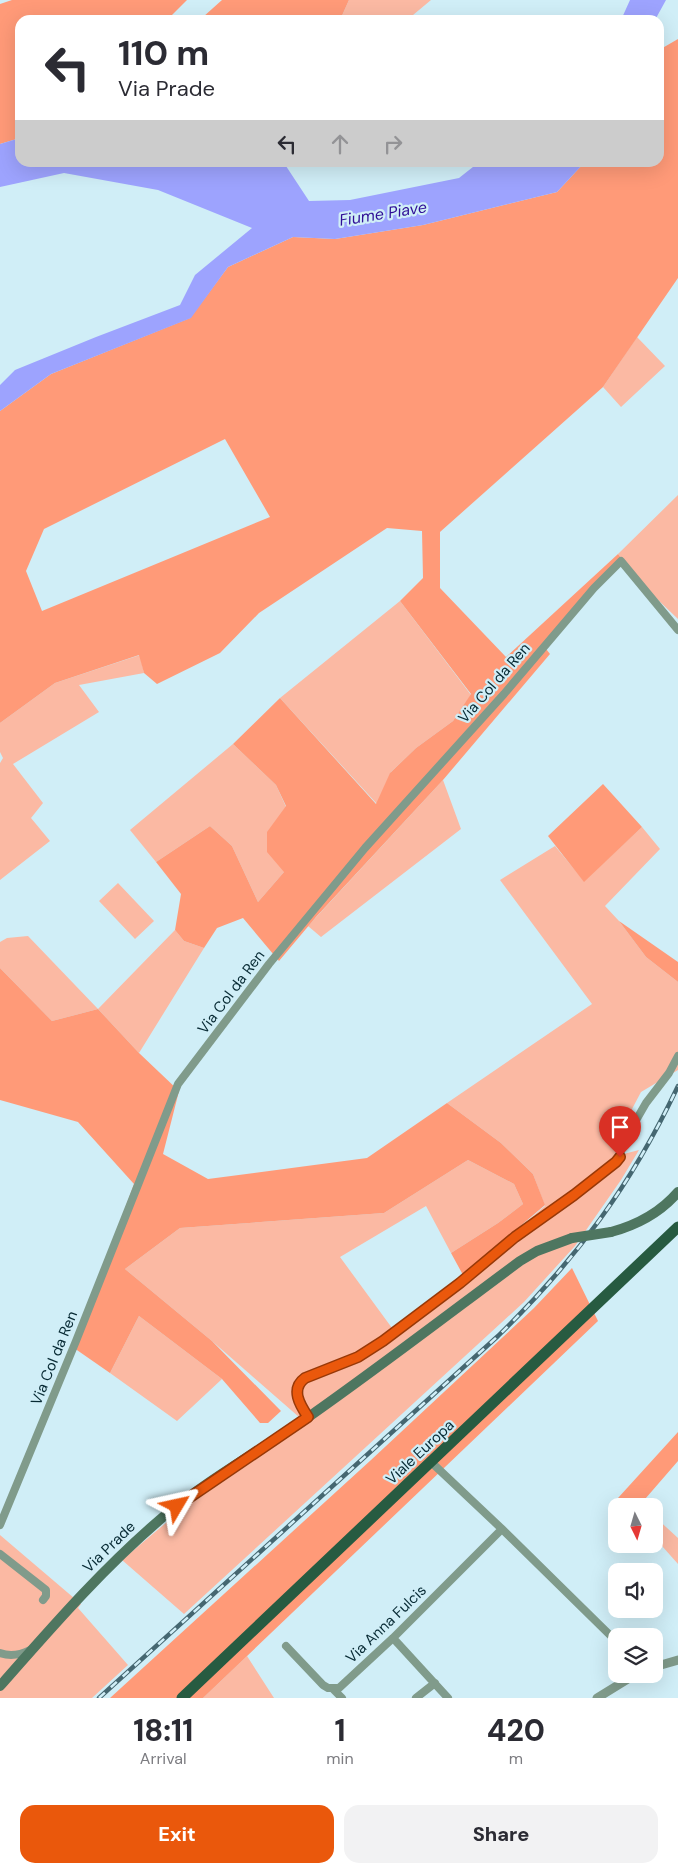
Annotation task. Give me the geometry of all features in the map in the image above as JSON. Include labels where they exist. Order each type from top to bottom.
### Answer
[{"type":"main road","name":"Via Prade","points":[[0,1686],[80,1597],[128,1548],[165,1515],[203,1487],[399,1353],[520,1261],[538,1251],[572,1238],[611,1232],[633,1225],[657,1212],[678,1192]]},
{"type":"main road","name":"Viale Europa","points":[[182,1698],[678,1227]]},
{"type":"street","name":"Via Col da Ren","points":[[0,1525],[80,1332],[178,1084],[269,964],[365,848],[504,694],[594,588],[620,561],[678,630]]},
{"type":"street","points":[[308,1417],[296,1390],[300,1382],[305,1378],[358,1357],[383,1341],[460,1283],[515,1237],[616,1162],[646,1103],[670,1073],[678,1056]]},
{"type":"street","points":[[431,1462],[608,1633]]},
{"type":"street","name":"Via Anna Fulcis","points":[[333,1689],[344,1685],[502,1529]]},
{"type":"street","points":[[0,1554],[46,1590],[46,1596],[43,1600]]},
{"type":"street","points":[[393,1638],[448,1698]]},
{"type":"street","points":[[286,1646],[323,1685],[333,1689],[342,1698]]},
{"type":"street","points":[[0,1653],[6,1656],[15,1655],[34,1647]]},
{"type":"street","points":[[663,1664],[678,1660]]},
{"type":"street","points":[[416,1698],[434,1683]]},
{"type":"street","points":[[597,1698],[621,1683]]},
{"type":"shaded area","points":[[12,0],[187,0],[172,15],[15,15],[15,140],[0,144],[0,4]]},
{"type":"shaded area","points":[[222,0],[349,0],[342,15],[205,15]]},
{"type":"shaded area","points":[[349,0],[431,0],[413,15],[342,15]]},
{"type":"shaded area","points":[[678,39],[678,278],[603,387],[440,532],[440,588],[506,657],[618,554],[623,560],[543,645],[550,654],[443,780],[316,917],[279,961],[243,918],[217,928],[204,948],[184,941],[175,930],[181,894],[156,862],[210,826],[232,846],[258,902],[284,872],[267,852],[267,832],[286,806],[276,785],[233,744],[280,698],[376,804],[390,773],[416,748],[453,721],[471,694],[400,601],[423,578],[422,531],[387,528],[259,613],[220,653],[157,684],[144,673],[139,655],[55,683],[0,723],[0,411],[51,374],[190,318],[228,267],[293,237],[335,239],[423,225],[557,192],[580,167],[664,167],[664,47]],"holes":[[[225,439],[270,517],[42,611],[26,571],[44,529]]]},
{"type":"shaded area","points":[[637,337],[665,366],[621,407],[603,387]]},
{"type":"shaded area","points":[[678,495],[678,619],[656,598],[618,554]]},
{"type":"shaded area","points":[[400,601],[471,695],[453,721],[416,748],[391,772],[377,804],[280,698]]},
{"type":"shaded area","points":[[140,655],[144,673],[79,685],[99,712],[13,764],[43,803],[31,818],[50,841],[0,880],[0,763],[3,758],[0,752],[0,723],[55,683]]},
{"type":"shaded area","points":[[233,744],[276,785],[286,807],[284,872],[258,902],[232,846],[210,826],[156,862],[130,830]]},
{"type":"shaded area","points":[[443,780],[461,829],[321,937],[308,926]]},
{"type":"shaded area","points":[[603,784],[642,827],[584,882],[548,836]]},
{"type":"shaded area","points":[[642,827],[660,849],[605,906],[619,921],[646,957],[678,982],[678,1070],[641,1092],[622,1128],[616,1156],[639,1150],[621,1180],[575,1246],[524,1302],[184,1614],[122,1560],[180,1511],[307,1424],[212,1341],[125,1269],[180,1228],[384,1213],[468,1160],[514,1184],[523,1204],[498,1223],[451,1253],[426,1206],[340,1257],[392,1328],[463,1275],[545,1206],[533,1174],[501,1143],[447,1103],[592,1004],[500,880],[555,846],[584,881]]},
{"type":"shaded area","points":[[118,883],[154,921],[135,939],[99,901]]},
{"type":"shaded area","points":[[619,921],[678,962],[678,982],[646,957]]},
{"type":"shaded area","points":[[175,930],[184,941],[204,948],[139,1053],[98,1009]]},
{"type":"shaded area","points":[[28,936],[98,1009],[52,1021],[0,968],[0,942],[7,938]]},
{"type":"shaded area","points":[[0,968],[52,1021],[98,1009],[139,1053],[179,1091],[163,1154],[208,1179],[367,1158],[447,1103],[501,1143],[533,1174],[545,1205],[463,1275],[451,1253],[498,1223],[523,1204],[514,1184],[468,1160],[384,1213],[180,1228],[125,1269],[212,1341],[281,1411],[268,1423],[260,1423],[222,1379],[139,1316],[110,1373],[74,1348],[134,1184],[78,1122],[0,1100]]},
{"type":"shaded area","points":[[572,1268],[598,1321],[203,1698],[110,1698],[371,1460],[534,1308]]},
{"type":"shaded area","points":[[139,1316],[222,1379],[177,1421],[110,1373]]},
{"type":"shaded area","points":[[678,1432],[678,1461],[646,1498],[618,1498]]},
{"type":"shaded area","points":[[663,1524],[678,1538],[678,1564],[663,1547]]},
{"type":"shaded area","points":[[0,1535],[81,1604],[78,1608],[128,1665],[92,1698],[0,1698]]},
{"type":"shaded area","points":[[247,1656],[274,1698],[203,1698]]},
{"type":"water","points":[[630,0],[666,0],[658,15],[623,15]]},
{"type":"water","name":"Fiume Piave","points":[[15,140],[15,167],[287,167],[309,201],[350,200],[459,178],[473,167],[580,167],[557,192],[423,225],[335,239],[293,237],[228,267],[191,318],[51,374],[0,411],[0,385],[15,370],[180,305],[195,275],[252,228],[158,190],[64,173],[0,187],[0,144]]},
{"type":"railway","points":[[99,1698],[498,1336],[553,1279],[600,1219],[621,1188],[641,1156],[678,1086]]},
{"type":"route","points":[[177,1506],[308,1417],[296,1390],[300,1382],[305,1378],[358,1357],[383,1341],[460,1283],[515,1237],[574,1195],[620,1157]]}]
